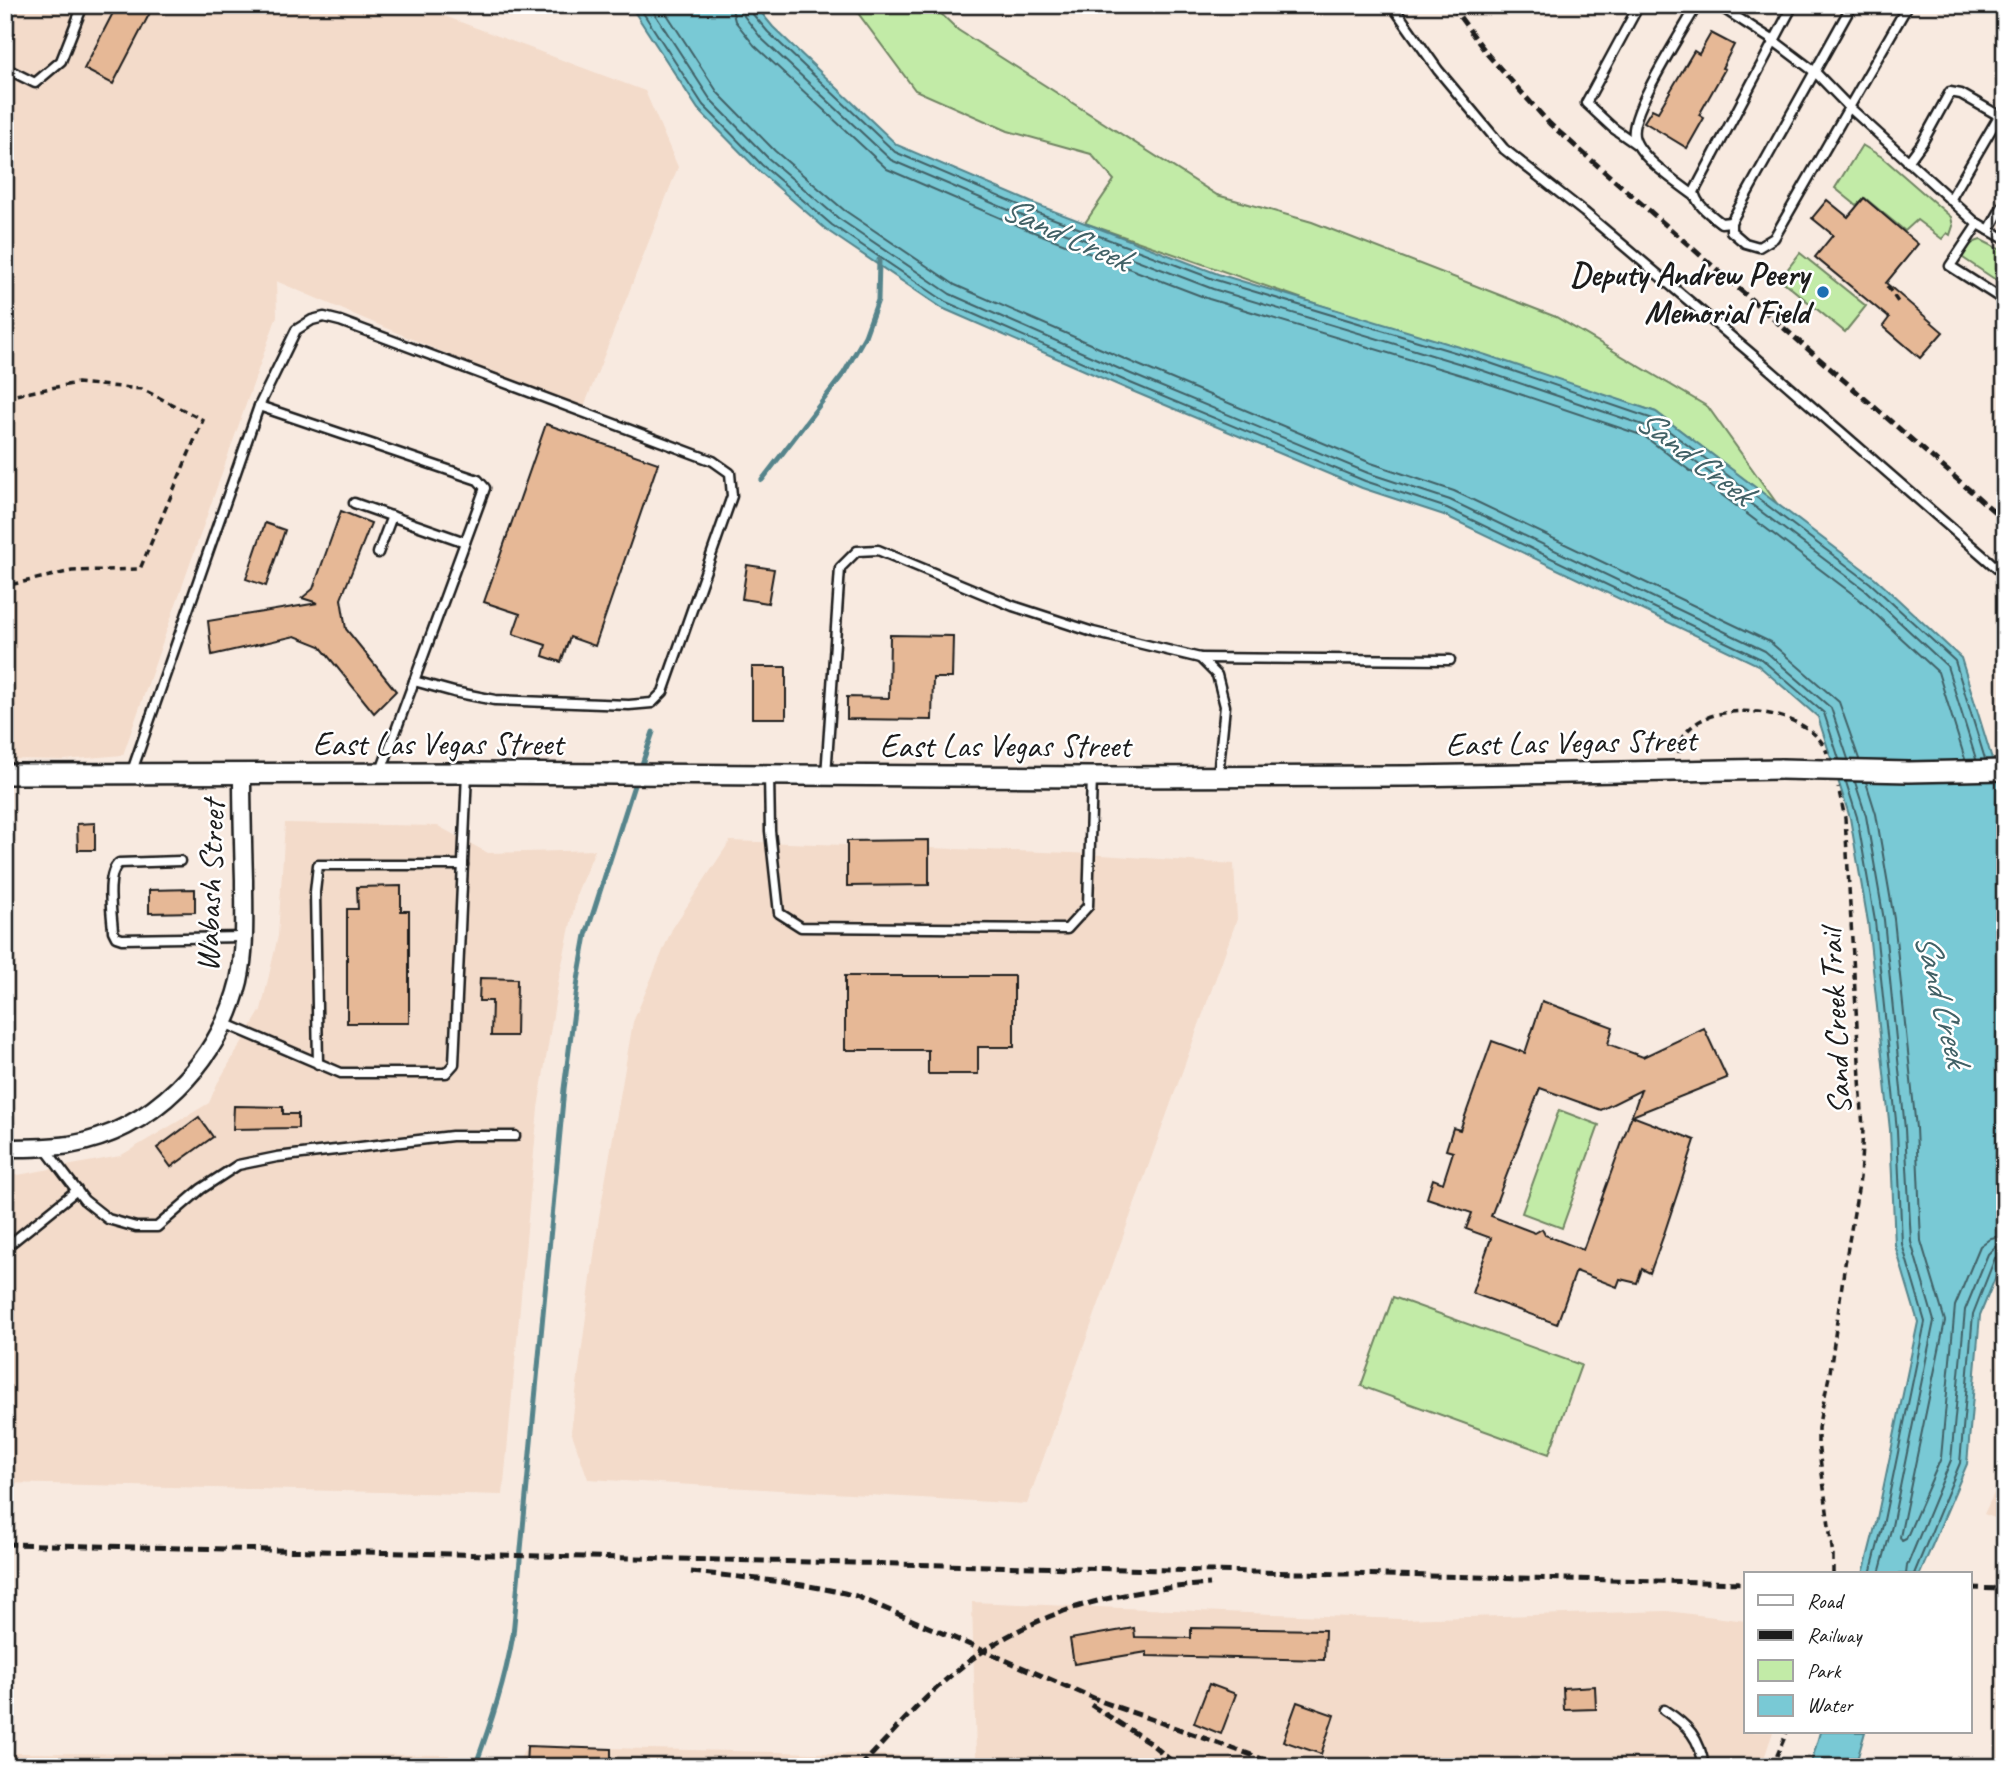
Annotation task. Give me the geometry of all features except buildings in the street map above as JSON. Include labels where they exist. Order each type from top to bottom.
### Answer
[{"type":"street","name":"East Las Vegas Street","points":[[5,774],[1092,777],[1782,769],[1909,772],[2005,770]]},
{"type":"street","name":"Wabash Street","points":[[5,1148],[70,1145],[125,1126],[150,1112],[173,1094],[194,1072],[210,1049],[224,1023],[239,979],[244,937],[242,774]]},
{"type":"lane","points":[[5,68],[35,83],[61,61],[83,5]]},
{"type":"lane","points":[[1392,5],[1438,70],[1504,149],[1584,212],[1754,356],[2005,575]]},
{"type":"lane","points":[[1639,5],[1586,103],[1613,128],[1639,146]]},
{"type":"lane","points":[[1698,5],[1640,105],[1634,136],[1648,158],[1695,196],[1702,207],[1721,222],[1731,222]]},
{"type":"lane","points":[[1717,5],[1733,9],[1815,72],[1950,200],[1978,224],[2005,239]]},
{"type":"lane","points":[[1695,196],[1697,185],[1793,5]]},
{"type":"lane","points":[[1852,5],[1731,222],[1731,231],[1740,240],[1753,246],[1766,245],[1774,238],[1908,5]]},
{"type":"lane","points":[[1908,162],[1922,144],[1950,92],[1961,94],[2002,117],[1950,200]]},
{"type":"lane","points":[[1989,230],[2005,202]]},
{"type":"lane","points":[[1978,224],[1950,266],[2005,301]]},
{"type":"lane","points":[[131,774],[259,406],[296,330],[312,320],[324,317],[462,366],[713,461],[730,473],[733,496],[663,692],[652,703],[629,705],[495,700],[414,681]]},
{"type":"lane","points":[[259,406],[478,480],[485,488],[380,774]]},
{"type":"lane","points":[[354,503],[465,542]]},
{"type":"lane","points":[[378,553],[392,516]]},
{"type":"lane","points":[[826,776],[841,568],[856,551],[878,550],[1013,606],[1093,632],[1200,658],[1450,660]]},
{"type":"lane","points":[[1200,658],[1217,676],[1225,706],[1218,776]]},
{"type":"lane","points":[[224,1023],[341,1073],[446,1073],[454,1064],[467,774]]},
{"type":"lane","points":[[769,775],[770,831],[779,913],[801,927],[1054,929],[1067,929],[1088,906],[1092,777]]},
{"type":"lane","points":[[180,861],[119,863],[114,867],[111,876],[113,931],[116,937],[244,937]]},
{"type":"lane","points":[[318,1064],[315,892],[318,865],[463,865]]},
{"type":"lane","points":[[44,1147],[84,1200],[108,1219],[136,1227],[157,1227],[201,1189],[238,1165],[277,1157],[452,1136],[515,1136]]},
{"type":"lane","points":[[5,1248],[77,1190]]},
{"type":"lane","points":[[1664,1710],[1685,1723],[1702,1750],[1704,1767]]},
{"type":"path","points":[[1887,286],[1898,302]]},
{"type":"path","points":[[5,397],[77,383],[142,389],[204,420],[140,569],[72,571],[5,586]]},
{"type":"path","points":[[1692,753],[1679,753],[1681,742],[1686,733],[1702,720],[1734,711],[1758,710],[1805,727],[1824,743],[1828,756]]},
{"type":"path","name":"Sand Creek Trail","points":[[1833,1572],[1818,1428],[1830,1372],[1860,1178],[1863,1130],[1845,818],[1836,782]]},
{"type":"path","points":[[1772,1767],[1786,1734]]},
{"type":"shaded area","points":[[5,5],[415,5],[645,91],[678,167],[582,412],[276,281],[277,316],[123,755],[64,760],[5,759]]},
{"type":"shaded area","points":[[285,823],[438,826],[488,853],[595,850],[578,890],[559,978],[538,1108],[503,1495],[5,1483],[5,1175],[18,1175],[120,1156],[209,1103],[217,1084],[261,1010],[278,936]]},
{"type":"shaded area","points":[[730,841],[1072,853],[1234,864],[1237,919],[1027,1504],[588,1479],[571,1431],[599,1217],[633,1022],[672,929]]},
{"type":"shaded area","points":[[2005,1470],[2005,1522],[1984,1514]]},
{"type":"shaded area","points":[[972,1602],[1401,1619],[1667,1611],[1744,1621],[1744,1734],[1772,1734],[1761,1767],[515,1767],[527,1746],[976,1757]]},
{"type":"shaded area","points":[[5,1751],[449,1755],[444,1767],[5,1767]]},
{"type":"green space","points":[[852,5],[932,5],[958,30],[1217,195],[1312,222],[1556,317],[1708,407],[1778,505],[1656,412],[1320,305],[1085,223],[1114,180],[1091,154],[1008,131],[915,90]]},
{"type":"green space","points":[[1862,145],[1882,157],[1951,217],[1953,226],[1950,235],[1947,233],[1942,239],[1917,220],[1905,231],[1865,198],[1856,205],[1835,188]]},
{"type":"green space","points":[[1981,240],[2005,252],[2005,286],[1963,258],[1969,246]]},
{"type":"green space","name":"Deputy Andrew Peery Memorial Field","points":[[1800,253],[1866,306],[1845,332],[1780,279]]},
{"type":"green space","points":[[1559,1110],[1599,1125],[1562,1228],[1522,1213]]},
{"type":"green space","points":[[1393,1297],[1581,1365],[1549,1454],[1361,1386]]},
{"type":"water","name":"Sand Creek","points":[[630,5],[755,5],[773,27],[897,145],[1035,204],[1218,274],[1486,355],[1656,412],[1875,578],[1961,658],[2005,801],[2005,1254],[1980,1315],[1967,1464],[1921,1572],[1864,1572],[1918,1322],[1895,1245],[1890,1130],[1868,922],[1850,818],[1818,717],[1758,665],[1444,515],[1362,488],[942,308],[828,231],[758,170],[698,109]]},
{"type":"water","points":[[1819,1734],[1864,1734],[1855,1767],[1810,1767]]},
{"type":"waterway","points":[[762,480],[844,373],[865,336],[878,300],[879,260]]},
{"type":"waterway","points":[[640,770],[653,732]]},
{"type":"waterway","points":[[475,1767],[497,1702],[513,1635],[564,1089],[578,980],[586,935],[636,779]]},
{"type":"railway","points":[[1451,5],[1488,55],[1550,124],[2005,521]]},
{"type":"railway","points":[[5,1544],[1744,1583]]},
{"type":"railway","points":[[691,1572],[795,1584],[856,1596],[1103,1702],[1285,1767]]},
{"type":"railway","points":[[860,1767],[909,1715],[969,1661],[1032,1624],[1100,1600],[1172,1587],[1210,1584]]},
{"type":"railway","points":[[1972,1588],[2005,1589]]},
{"type":"railway","points":[[1091,1705],[1149,1742],[1179,1767]]},
{"type":"place","name":"Deputy Andrew Peery Memorial Field","points":[[1823,292]]}]
